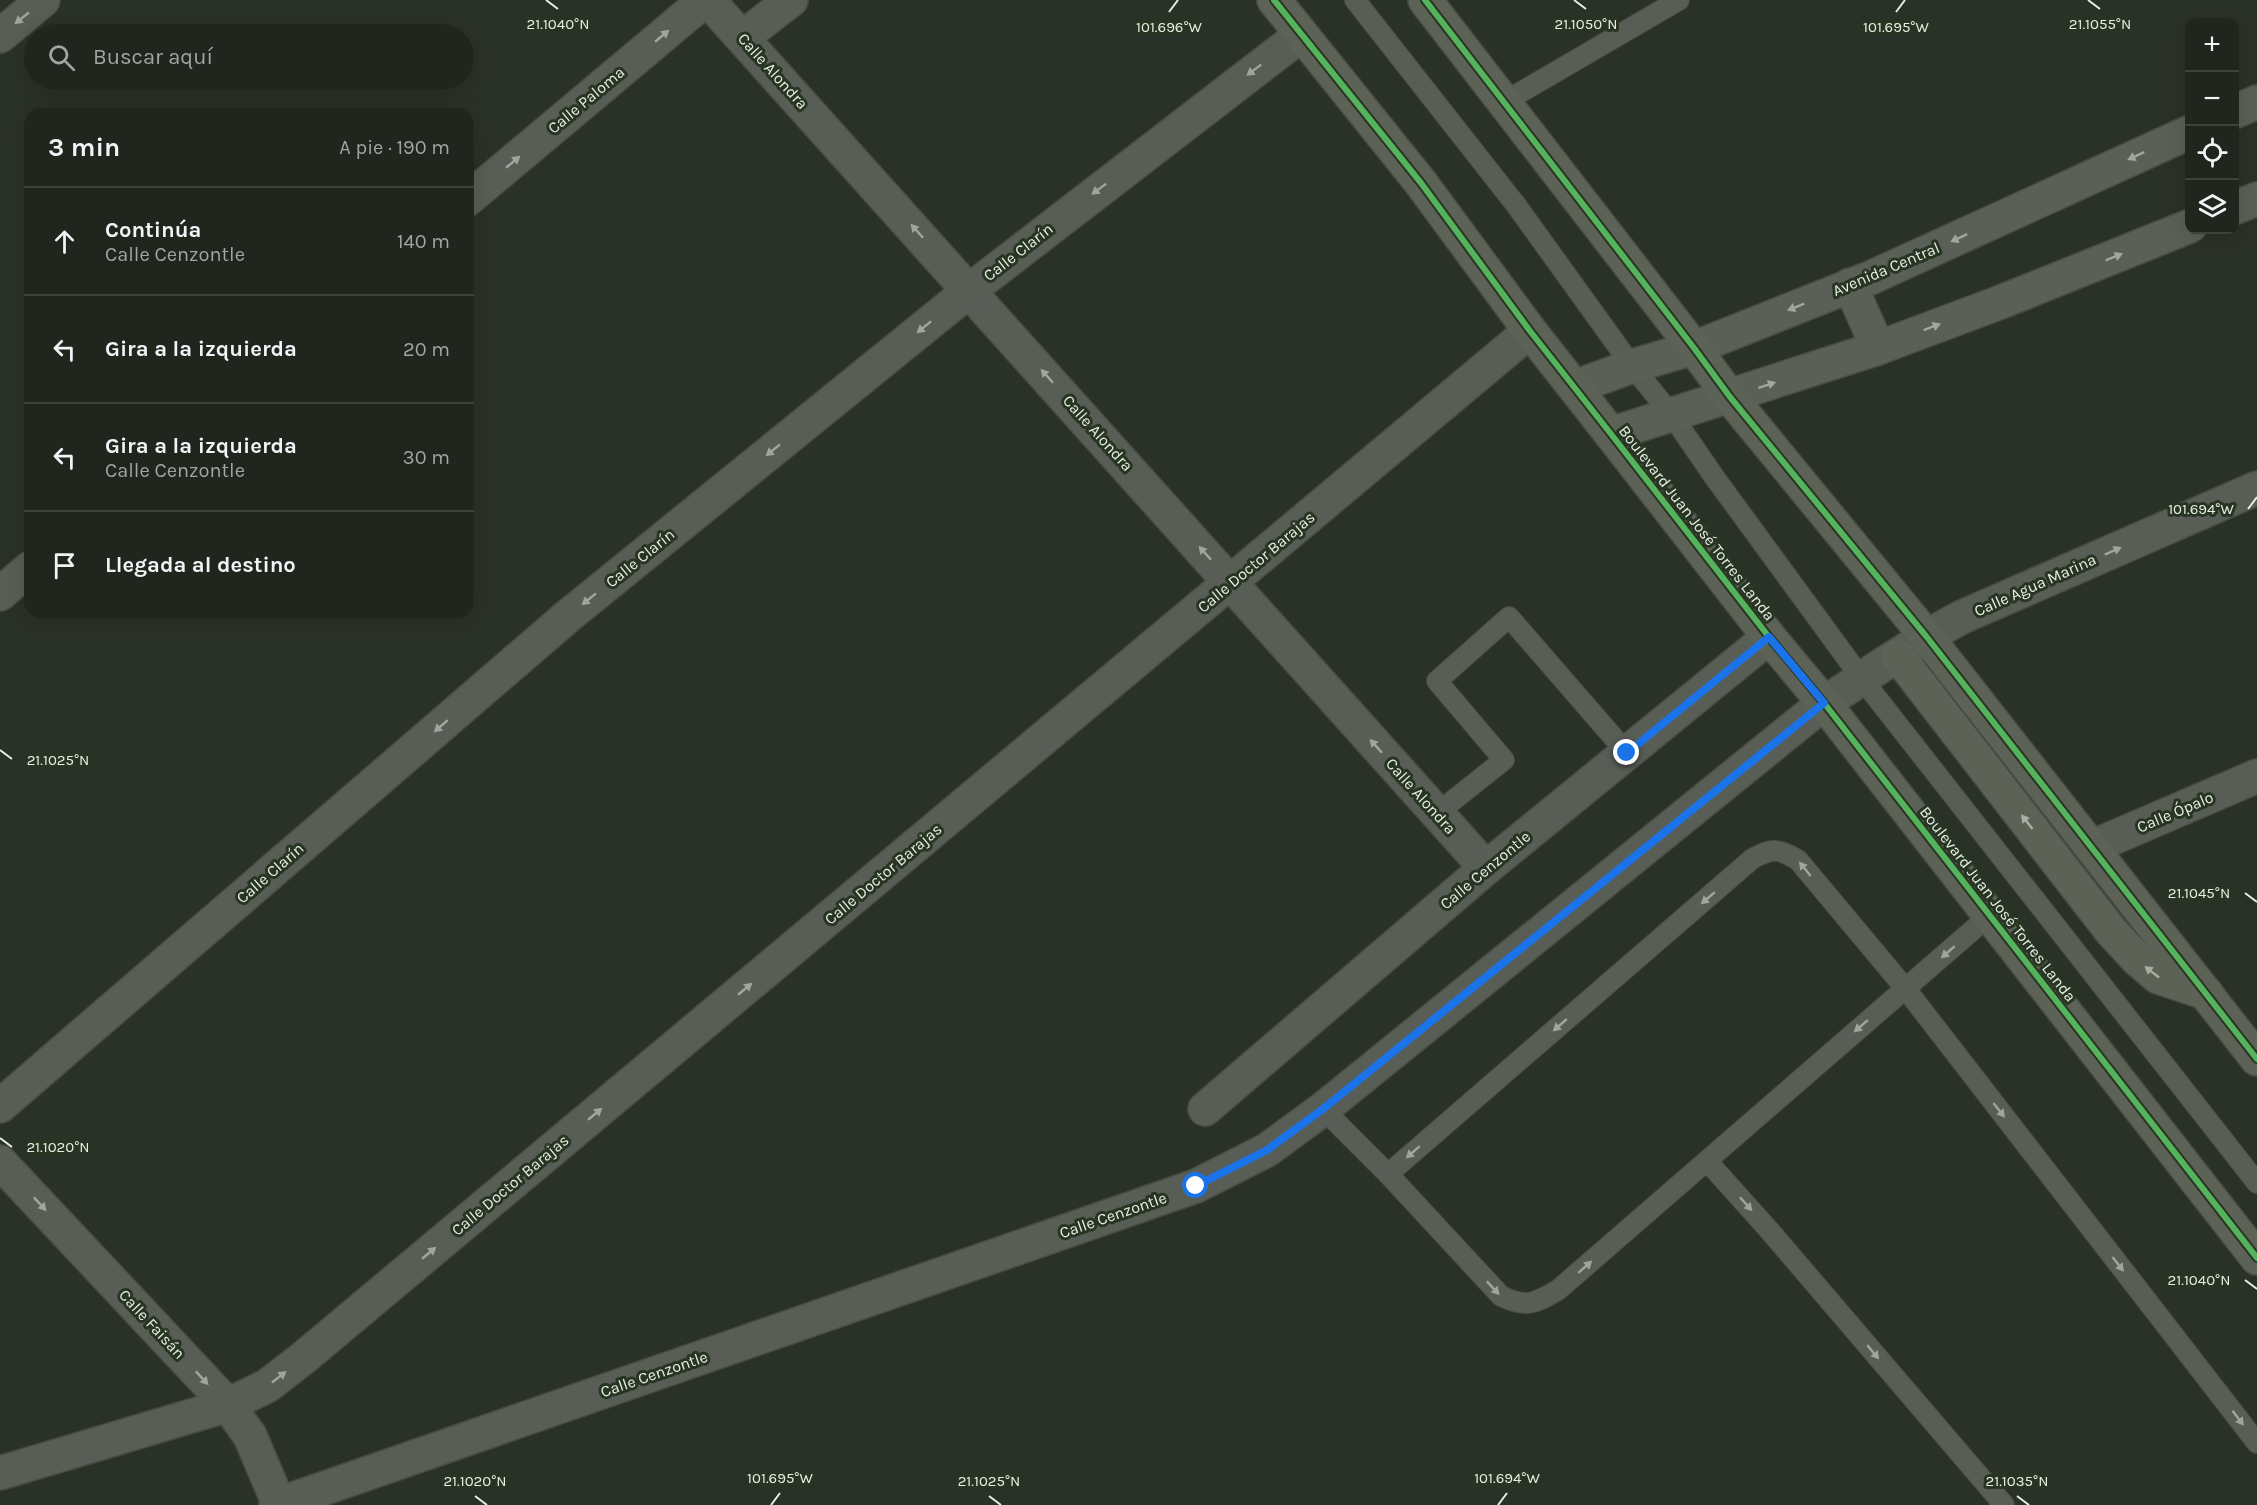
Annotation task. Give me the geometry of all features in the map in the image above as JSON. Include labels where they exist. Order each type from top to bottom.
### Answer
[{"type":"main road","name":"Boulevard Juan José Torres Landa","points":[[1274,0],[1421,183],[1530,331],[2257,1258]]},
{"type":"main road","points":[[1425,0],[1730,397],[1926,636],[2257,1059]]},
{"type":"main road","points":[[1898,656],[2111,931],[2136,959],[2158,977],[2206,993]]},
{"type":"street","points":[[0,36],[44,0]]},
{"type":"street","name":"Calle Alondra","points":[[706,0],[743,37],[1486,868]]},
{"type":"street","name":"Calle Paloma","points":[[474,194],[706,0]]},
{"type":"street","points":[[743,37],[791,0]]},
{"type":"street","name":"Calle Clarín","points":[[0,1106],[559,624],[970,290],[1301,35]]},
{"type":"street","points":[[2239,110],[2257,102]]},
{"type":"street","name":"Avenida Central","points":[[1575,387],[1632,366],[1694,348],[1850,285],[2185,134]]},
{"type":"street","points":[[2239,206],[2257,199]]},
{"type":"street","points":[[1611,434],[1878,348],[2001,302],[2185,228]]},
{"type":"street","points":[[1850,285],[1878,348]]},
{"type":"street","name":"Calle Doctor Barajas","points":[[0,1473],[228,1406],[267,1386],[1530,331]]},
{"type":"street","name":"Calle Agua Marina","points":[[1824,703],[1926,636],[1962,617],[2257,488]]},
{"type":"street","points":[[0,594],[24,573]]},
{"type":"street","name":"Calle Cenzontle","points":[[1205,1109],[1486,868],[1769,637]]},
{"type":"street","name":"Calle Cenzontle","points":[[278,1504],[1196,1186],[1267,1150],[1323,1109],[1824,703]]},
{"type":"street","name":"Calle Ópalo","points":[[2092,847],[2257,776]]},
{"type":"street","name":"Calle Faisán","points":[[0,1162],[228,1406],[250,1436],[278,1504]]},
{"type":"lane","points":[[1355,0],[1516,206],[1632,366],[1671,414],[1862,679],[2257,1182]]},
{"type":"lane","points":[[1504,102],[1679,0]]},
{"type":"lane","points":[[1436,814],[1504,760],[1437,681],[1509,617],[1627,753]]},
{"type":"lane","points":[[1388,1174],[1758,856],[1774,849],[1784,852],[1798,860],[1905,988],[2257,1443]]},
{"type":"lane","points":[[1323,1109],[1388,1174],[1501,1296],[1526,1305],[1538,1302],[1557,1290],[1990,915]]},
{"type":"lane","points":[[1707,1161],[1769,1230],[2004,1505]]},
{"type":"cycle path","points":[[1274,0],[1421,183],[1530,331],[2257,1258]]},
{"type":"cycle path","points":[[1425,0],[1730,397],[1926,636],[2257,1059]]},
{"type":"route","points":[[1196,1186],[1267,1150],[1323,1109],[1824,703],[1769,637],[1627,753]]}]
